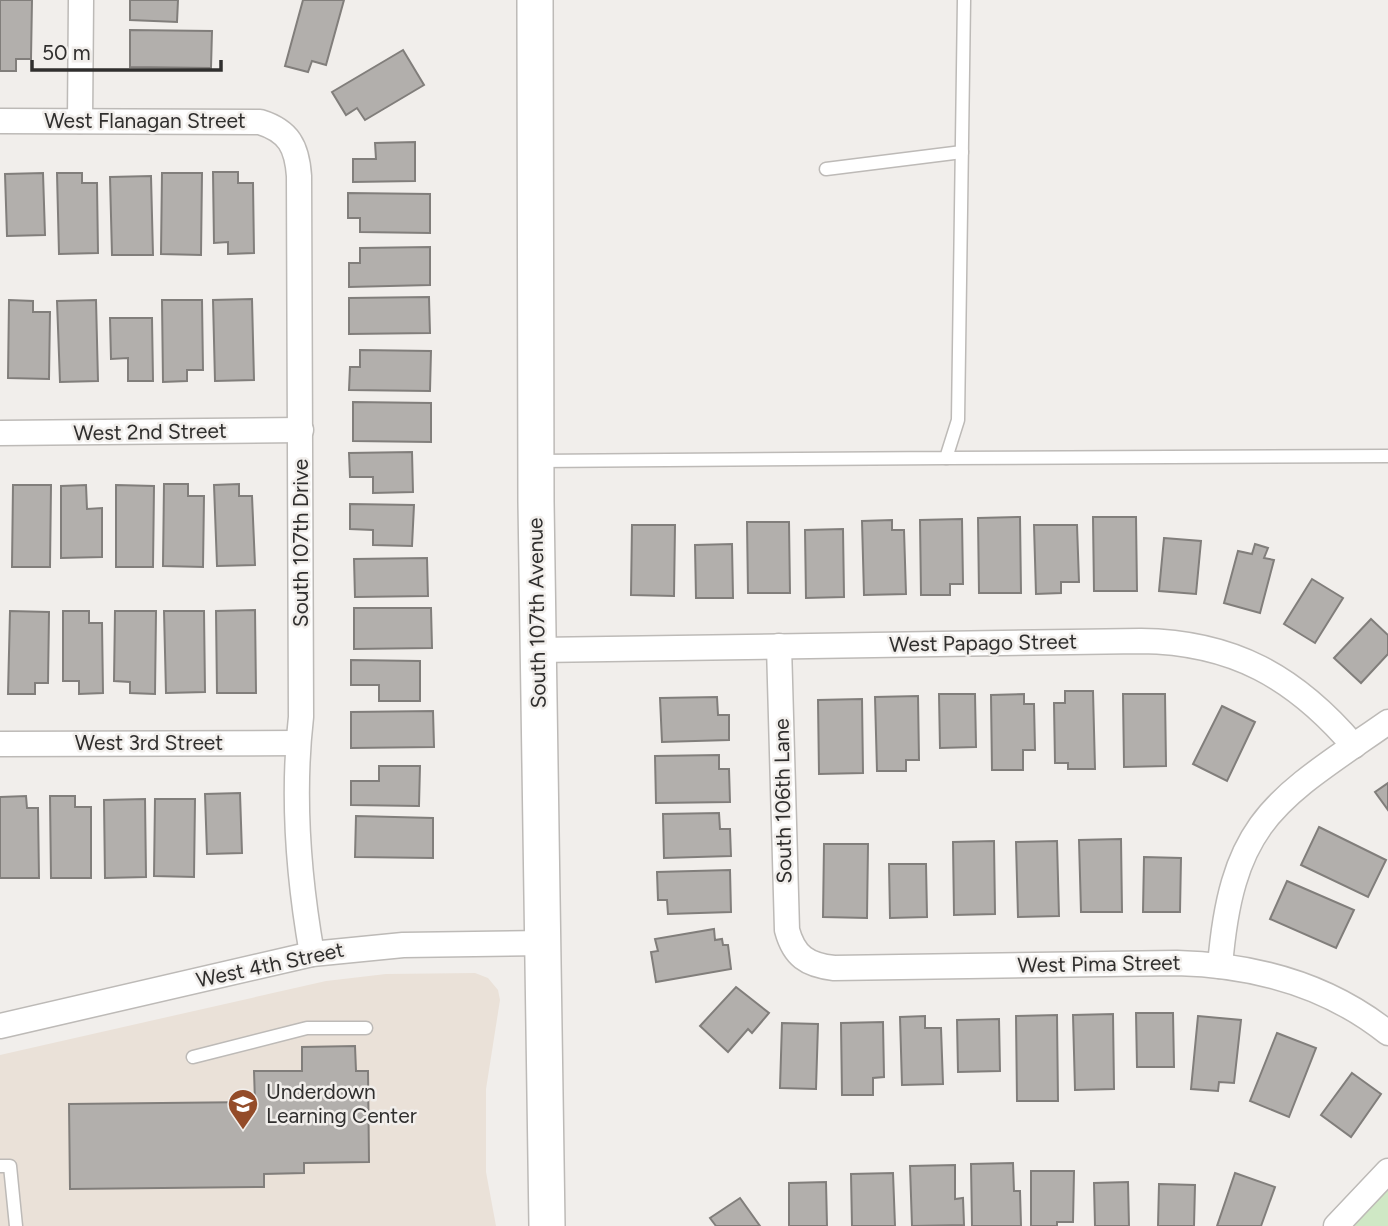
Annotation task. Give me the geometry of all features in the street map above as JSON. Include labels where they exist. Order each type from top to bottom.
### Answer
[{"type":"main road","name":"South 107th Avenue","points":[[535,0],[536,461],[547,1226]]},
{"type":"street","points":[[80,121],[81,0]]},
{"type":"street","name":"West Flanagan Street","points":[[0,121],[252,121],[275,126],[287,134]]},
{"type":"street","name":"South 107th Drive","points":[[287,134],[294,146],[299,176],[301,717],[298,743],[298,857],[312,954]]},
{"type":"street","name":"West 2nd Street","points":[[0,433],[301,430]]},
{"type":"street","name":"West Papago Street","points":[[538,650],[1141,641],[1193,644],[1243,659],[1291,685],[1335,724],[1354,746]]},
{"type":"street","name":"South 106th Lane","points":[[779,646],[786,916],[790,943],[797,955]]},
{"type":"street","points":[[1220,966],[1231,883],[1251,839],[1280,801],[1388,722]]},
{"type":"street","name":"West 3rd Street","points":[[0,744],[298,743]]},
{"type":"street","name":"West 4th Street","points":[[0,1026],[312,954],[403,945],[544,943]]},
{"type":"street","name":"West Pima Street","points":[[797,955],[808,963],[834,968],[1177,963],[1220,966],[1268,974],[1321,992],[1388,1033]]},
{"type":"street","points":[[1336,1226],[1388,1171]]},
{"type":"lane","points":[[946,458],[958,420],[964,0]]},
{"type":"lane","points":[[826,169],[962,152]]},
{"type":"lane","points":[[536,461],[1388,456]]},
{"type":"lane","points":[[193,1057],[307,1028],[366,1028]]},
{"type":"lane","points":[[0,1166],[10,1166],[16,1226]]},
{"type":"shaded area","name":"Underdown Learning Center","points":[[475,973],[488,978],[498,990],[500,1000],[486,1089],[486,1172],[496,1226],[0,1226],[0,1055],[326,981],[386,974]]},
{"type":"green space","points":[[1388,1171],[1388,1226],[1336,1226]]},
{"type":"building","points":[[0,0],[32,0],[31,59],[16,59],[16,71],[0,71]]},
{"type":"building","points":[[130,0],[178,0],[177,22],[130,20]]},
{"type":"building","points":[[303,0],[344,0],[326,65],[312,61],[308,72],[285,66]]},
{"type":"building","points":[[130,30],[212,31],[211,68],[130,67]]},
{"type":"building","points":[[403,50],[424,85],[365,120],[357,108],[346,115],[332,92]]},
{"type":"building","points":[[415,142],[415,181],[353,182],[353,159],[376,159],[375,143]]},
{"type":"building","points":[[213,172],[238,172],[238,183],[253,183],[254,253],[228,254],[228,242],[214,243]]},
{"type":"building","points":[[43,173],[45,235],[7,236],[5,174]]},
{"type":"building","points":[[57,173],[82,173],[82,183],[97,183],[98,253],[59,254]]},
{"type":"building","points":[[162,173],[202,173],[201,255],[161,254]]},
{"type":"building","points":[[151,176],[153,255],[112,255],[110,177]]},
{"type":"building","points":[[348,193],[430,194],[430,233],[360,232],[360,218],[348,218]]},
{"type":"building","points":[[430,247],[430,285],[349,287],[349,263],[360,263],[360,248]]},
{"type":"building","points":[[429,297],[430,333],[349,334],[349,298]]},
{"type":"building","points":[[252,299],[254,380],[215,381],[213,300]]},
{"type":"building","points":[[9,300],[33,301],[33,312],[50,312],[49,379],[8,378]]},
{"type":"building","points":[[96,300],[98,381],[60,382],[57,301]]},
{"type":"building","points":[[162,300],[202,300],[203,370],[187,370],[187,381],[163,382]]},
{"type":"building","points":[[110,318],[152,318],[153,381],[128,381],[128,358],[111,359]]},
{"type":"building","points":[[360,350],[431,351],[430,391],[349,390],[350,367],[360,367]]},
{"type":"building","points":[[353,402],[431,403],[431,442],[353,441]]},
{"type":"building","points":[[412,452],[413,492],[373,493],[373,477],[350,477],[349,453]]},
{"type":"building","points":[[164,484],[188,484],[188,496],[204,496],[203,567],[163,566]]},
{"type":"building","points":[[239,484],[239,496],[252,496],[255,565],[217,566],[214,485]]},
{"type":"building","points":[[13,485],[51,485],[50,567],[12,567]]},
{"type":"building","points":[[86,485],[87,509],[102,508],[102,557],[61,558],[61,486]]},
{"type":"building","points":[[116,485],[154,486],[153,567],[116,567]]},
{"type":"building","points":[[350,504],[414,505],[412,546],[373,545],[373,530],[350,529]]},
{"type":"building","points":[[1020,517],[1021,593],[979,593],[978,518]]},
{"type":"building","points":[[1093,517],[1136,517],[1137,591],[1094,591]]},
{"type":"building","points":[[962,519],[963,584],[950,584],[950,595],[921,595],[920,520]]},
{"type":"building","points":[[892,520],[892,530],[904,530],[906,594],[864,595],[862,521]]},
{"type":"building","points":[[747,522],[789,522],[790,593],[748,593]]},
{"type":"building","points":[[632,525],[675,525],[674,596],[631,595]]},
{"type":"building","points":[[1034,525],[1077,525],[1079,582],[1061,582],[1061,593],[1036,594]]},
{"type":"building","points":[[843,529],[844,597],[806,598],[805,530]]},
{"type":"building","points":[[1164,538],[1201,541],[1196,594],[1159,591]]},
{"type":"building","points":[[732,544],[733,598],[696,598],[695,545]]},
{"type":"building","points":[[1255,544],[1268,548],[1264,558],[1274,560],[1260,613],[1224,603],[1238,551],[1252,554]]},
{"type":"building","points":[[427,558],[428,596],[355,597],[354,559]]},
{"type":"building","points":[[1312,579],[1343,598],[1315,643],[1284,624]]},
{"type":"building","points":[[354,608],[431,608],[432,648],[354,649]]},
{"type":"building","points":[[255,610],[256,693],[217,693],[216,611]]},
{"type":"building","points":[[10,611],[49,612],[48,683],[35,683],[35,694],[8,694]]},
{"type":"building","points":[[63,611],[89,611],[89,623],[102,623],[103,693],[79,694],[79,681],[63,681]]},
{"type":"building","points":[[115,611],[156,611],[155,694],[130,693],[130,682],[114,681]]},
{"type":"building","points":[[164,611],[204,611],[205,692],[166,693]]},
{"type":"building","points":[[1371,619],[1388,635],[1388,654],[1361,683],[1334,658]]},
{"type":"building","points":[[351,660],[420,661],[420,701],[379,701],[379,685],[351,685]]},
{"type":"building","points":[[1065,691],[1093,691],[1095,769],[1068,769],[1068,763],[1055,763],[1054,703],[1065,703]]},
{"type":"building","points":[[939,694],[975,694],[976,747],[940,748]]},
{"type":"building","points":[[1024,694],[1024,704],[1034,704],[1035,750],[1023,750],[1023,770],[992,770],[991,695]]},
{"type":"building","points":[[1123,694],[1165,694],[1166,766],[1124,767]]},
{"type":"building","points":[[918,696],[919,760],[906,760],[906,771],[877,771],[875,697]]},
{"type":"building","points":[[717,697],[718,715],[729,715],[729,740],[662,742],[660,698]]},
{"type":"building","points":[[862,699],[863,773],[819,774],[818,700]]},
{"type":"building","points":[[1222,706],[1255,722],[1227,781],[1193,764]]},
{"type":"building","points":[[433,711],[434,747],[351,748],[351,712]]},
{"type":"building","points":[[719,755],[719,769],[729,769],[730,802],[656,803],[655,756]]},
{"type":"building","points":[[379,766],[420,766],[419,806],[351,805],[351,781],[379,781]]},
{"type":"building","points":[[1388,783],[1388,810],[1375,792]]},
{"type":"building","points":[[240,793],[242,853],[207,854],[205,794]]},
{"type":"building","points":[[26,796],[27,808],[38,808],[39,878],[0,878],[0,797]]},
{"type":"building","points":[[50,796],[75,796],[75,807],[91,807],[91,878],[51,878]]},
{"type":"building","points":[[145,799],[146,877],[105,878],[104,800]]},
{"type":"building","points":[[155,799],[195,799],[194,877],[154,876]]},
{"type":"building","points":[[719,813],[720,829],[730,829],[731,856],[664,858],[663,814]]},
{"type":"building","points":[[356,816],[433,818],[433,858],[355,857]]},
{"type":"building","points":[[1319,827],[1386,860],[1368,897],[1301,865]]},
{"type":"building","points":[[1121,839],[1122,912],[1081,912],[1079,840]]},
{"type":"building","points":[[994,841],[995,914],[954,915],[953,842]]},
{"type":"building","points":[[1057,841],[1059,916],[1018,917],[1016,842]]},
{"type":"building","points":[[824,844],[868,844],[867,918],[823,917]]},
{"type":"building","points":[[1144,857],[1181,858],[1180,912],[1143,912]]},
{"type":"building","points":[[889,864],[926,864],[927,917],[890,918]]},
{"type":"building","points":[[730,870],[731,912],[668,914],[667,900],[658,900],[657,872]]},
{"type":"building","points":[[1287,881],[1354,910],[1336,948],[1270,919]]},
{"type":"building","points":[[714,929],[715,940],[722,939],[723,945],[728,945],[731,969],[656,982],[651,952],[658,951],[655,939]]},
{"type":"building","points":[[736,987],[769,1013],[752,1033],[748,1029],[728,1052],[700,1026]]},
{"type":"building","points":[[1136,1013],[1173,1013],[1174,1067],[1137,1067]]},
{"type":"building","points":[[1113,1014],[1114,1089],[1075,1090],[1073,1015]]},
{"type":"building","points":[[1057,1015],[1058,1101],[1017,1101],[1016,1016]]},
{"type":"building","points":[[925,1016],[925,1028],[941,1028],[943,1084],[902,1085],[900,1017]]},
{"type":"building","points":[[1198,1016],[1241,1020],[1234,1083],[1219,1082],[1218,1091],[1191,1089]]},
{"type":"building","points":[[999,1019],[1000,1071],[958,1072],[957,1020]]},
{"type":"building","points":[[883,1022],[884,1077],[873,1078],[873,1095],[842,1095],[841,1023]]},
{"type":"building","points":[[782,1023],[818,1024],[816,1089],[780,1088]]},
{"type":"building","points":[[1277,1033],[1316,1048],[1289,1117],[1250,1101]]},
{"type":"building","points":[[355,1046],[356,1071],[368,1071],[369,1162],[304,1163],[304,1173],[264,1174],[264,1187],[70,1189],[69,1104],[255,1102],[254,1071],[302,1071],[302,1047]]},
{"type":"building","points":[[1352,1073],[1381,1094],[1351,1137],[1321,1115]]},
{"type":"building","points":[[1013,1163],[1014,1191],[1020,1191],[1021,1226],[972,1226],[971,1164]]},
{"type":"building","points":[[955,1165],[955,1199],[963,1198],[964,1225],[912,1226],[910,1166]]},
{"type":"building","points":[[1031,1171],[1074,1171],[1073,1222],[1057,1222],[1057,1226],[1031,1226]]},
{"type":"building","points":[[893,1173],[895,1226],[852,1226],[851,1174]]},
{"type":"building","points":[[1235,1173],[1275,1187],[1261,1226],[1217,1226]]},
{"type":"building","points":[[826,1182],[827,1226],[789,1226],[789,1183]]},
{"type":"building","points":[[1128,1182],[1129,1226],[1095,1226],[1094,1183]]},
{"type":"building","points":[[1159,1184],[1195,1185],[1194,1226],[1158,1226]]},
{"type":"building","points":[[740,1198],[760,1226],[716,1226],[710,1218]]},
{"type":"place","name":"Underdown Learning Center","points":[[243,1131]]}]
